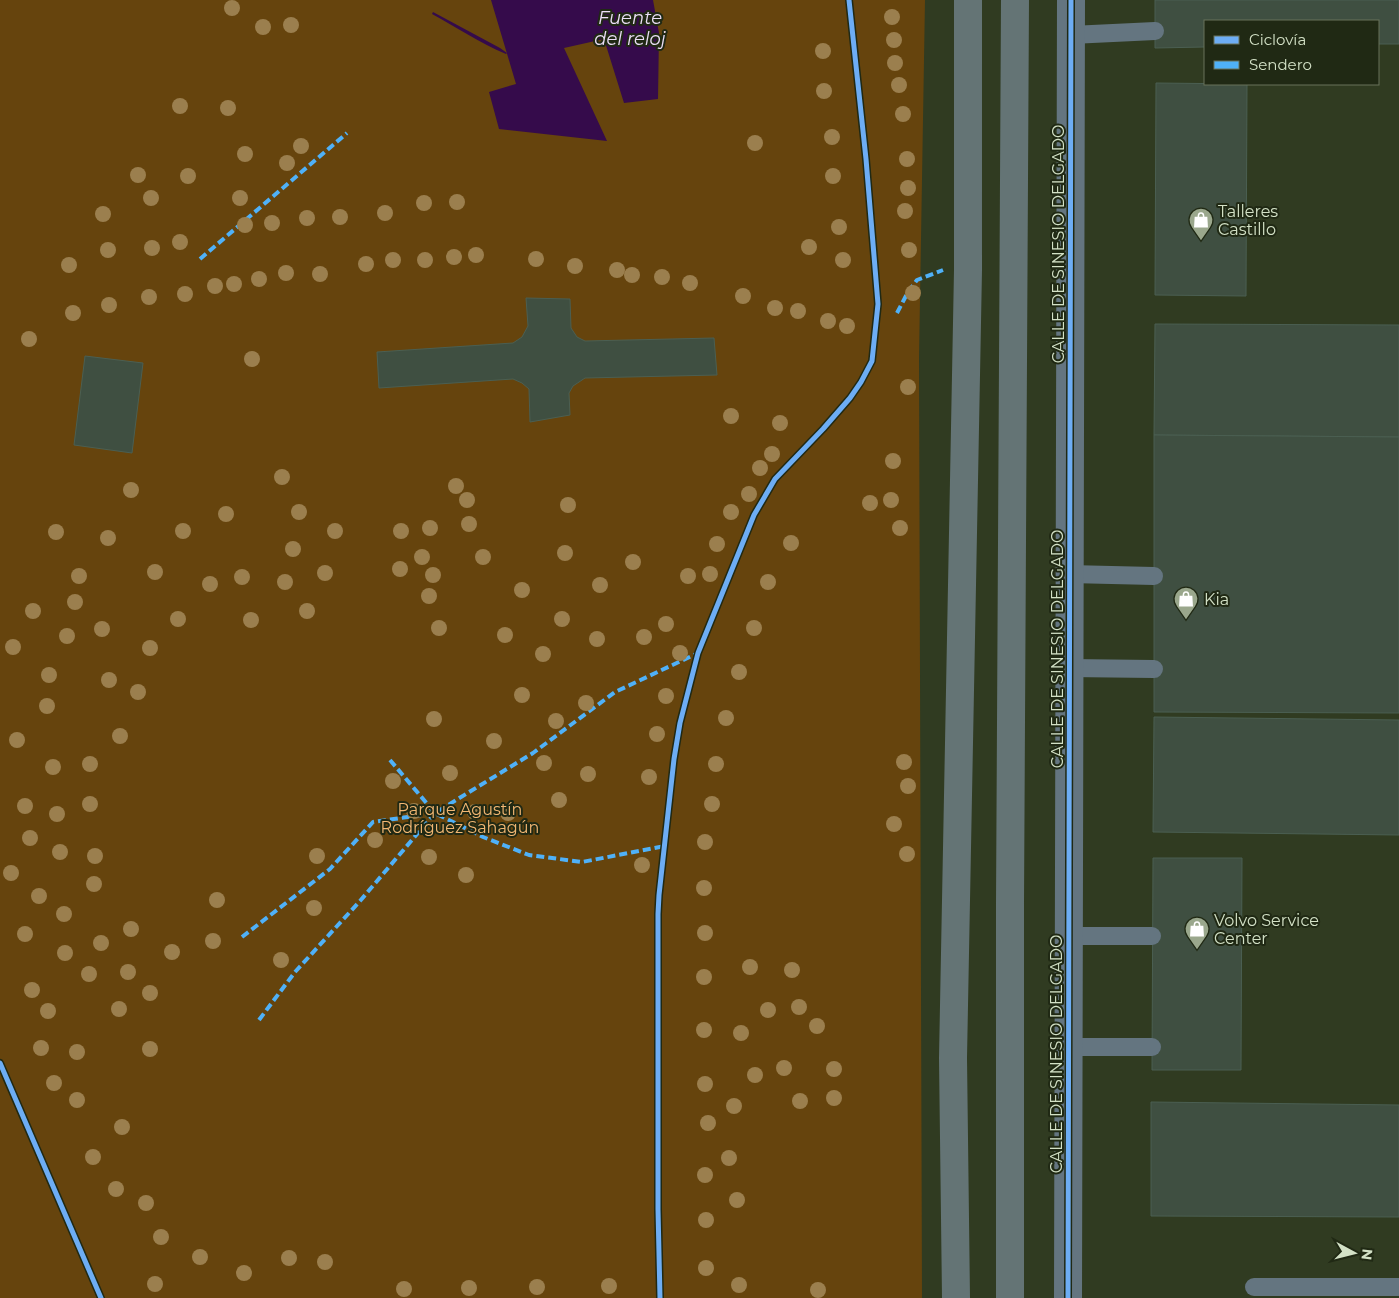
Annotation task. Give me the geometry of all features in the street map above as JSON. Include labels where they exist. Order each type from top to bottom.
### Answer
[{"type":"main road","points":[[956,1298],[953,1058],[967,299],[968,0]]},
{"type":"main road","points":[[1010,1298],[1010,904],[1016,0]]},
{"type":"street","name":"CALLE DE SINESIO DELGADO","points":[[1068,1298],[1071,0]]},
{"type":"lane","points":[[1071,35],[1155,31]]},
{"type":"lane","points":[[1069,574],[1154,576]]},
{"type":"lane","points":[[1069,668],[1154,669]]},
{"type":"lane","points":[[1068,936],[1152,936]]},
{"type":"lane","points":[[1068,1047],[1152,1048]]},
{"type":"lane","points":[[1254,1287],[1399,1287]]},
{"type":"green space","name":"Parque Agustín Rodríguez Sahagún","points":[[0,0],[925,0],[919,359],[922,1298],[0,1298]]},
{"type":"water","name":"Fuente del reloj","points":[[491,0],[653,0],[659,33],[658,99],[624,103],[604,39],[564,48],[607,141],[499,129],[489,92],[516,84]]},
{"type":"water","points":[[433,12],[507,53],[496,50],[477,40],[432,14]]},
{"type":"building","points":[[1155,0],[1399,0],[1399,44],[1379,44],[1379,20],[1204,20],[1204,47],[1155,48]]},
{"type":"building","name":"Talleres Castillo","points":[[1156,83],[1247,85],[1246,296],[1155,295]]},
{"type":"building","points":[[526,298],[570,299],[571,328],[577,337],[585,341],[714,338],[717,375],[585,378],[573,386],[569,393],[570,415],[530,422],[529,389],[513,379],[379,388],[377,352],[513,343],[522,337],[528,326]]},
{"type":"building","points":[[1155,324],[1399,325],[1399,437],[1154,435]]},
{"type":"building","points":[[85,356],[143,363],[132,453],[74,445]]},
{"type":"building","points":[[1154,435],[1399,437],[1399,713],[1154,712]]},
{"type":"building","points":[[1154,717],[1399,720],[1399,835],[1153,832]]},
{"type":"building","name":"Volvo Service Center","points":[[1153,858],[1242,858],[1241,1070],[1152,1070]]},
{"type":"building","points":[[1151,1102],[1399,1105],[1399,1217],[1151,1216]]},
{"type":"marked path","points":[[200,259],[347,133]]},
{"type":"marked path","points":[[897,313],[917,280],[943,270]]},
{"type":"marked path","points":[[259,1020],[295,972],[360,901],[435,813],[533,753],[615,692],[698,653]]},
{"type":"marked path","points":[[390,760],[435,813]]},
{"type":"marked path","points":[[242,937],[330,869],[373,822],[435,813],[483,837],[529,855],[582,862],[665,846]]},
{"type":"cycle path","points":[[660,1298],[658,1209],[658,914],[674,759],[680,723],[698,653],[754,515],[775,479],[850,398],[872,361],[878,304],[866,159],[849,0]]},
{"type":"cycle path","points":[[1068,1298],[1071,0]]},
{"type":"cycle path","points":[[0,1063],[101,1298]]},
{"type":"place","name":"Talleres Castillo","points":[[1201,241]]},
{"type":"place","name":"Kia","points":[[1186,620]]},
{"type":"place","name":"Volvo Service Center","points":[[1197,950]]}]
